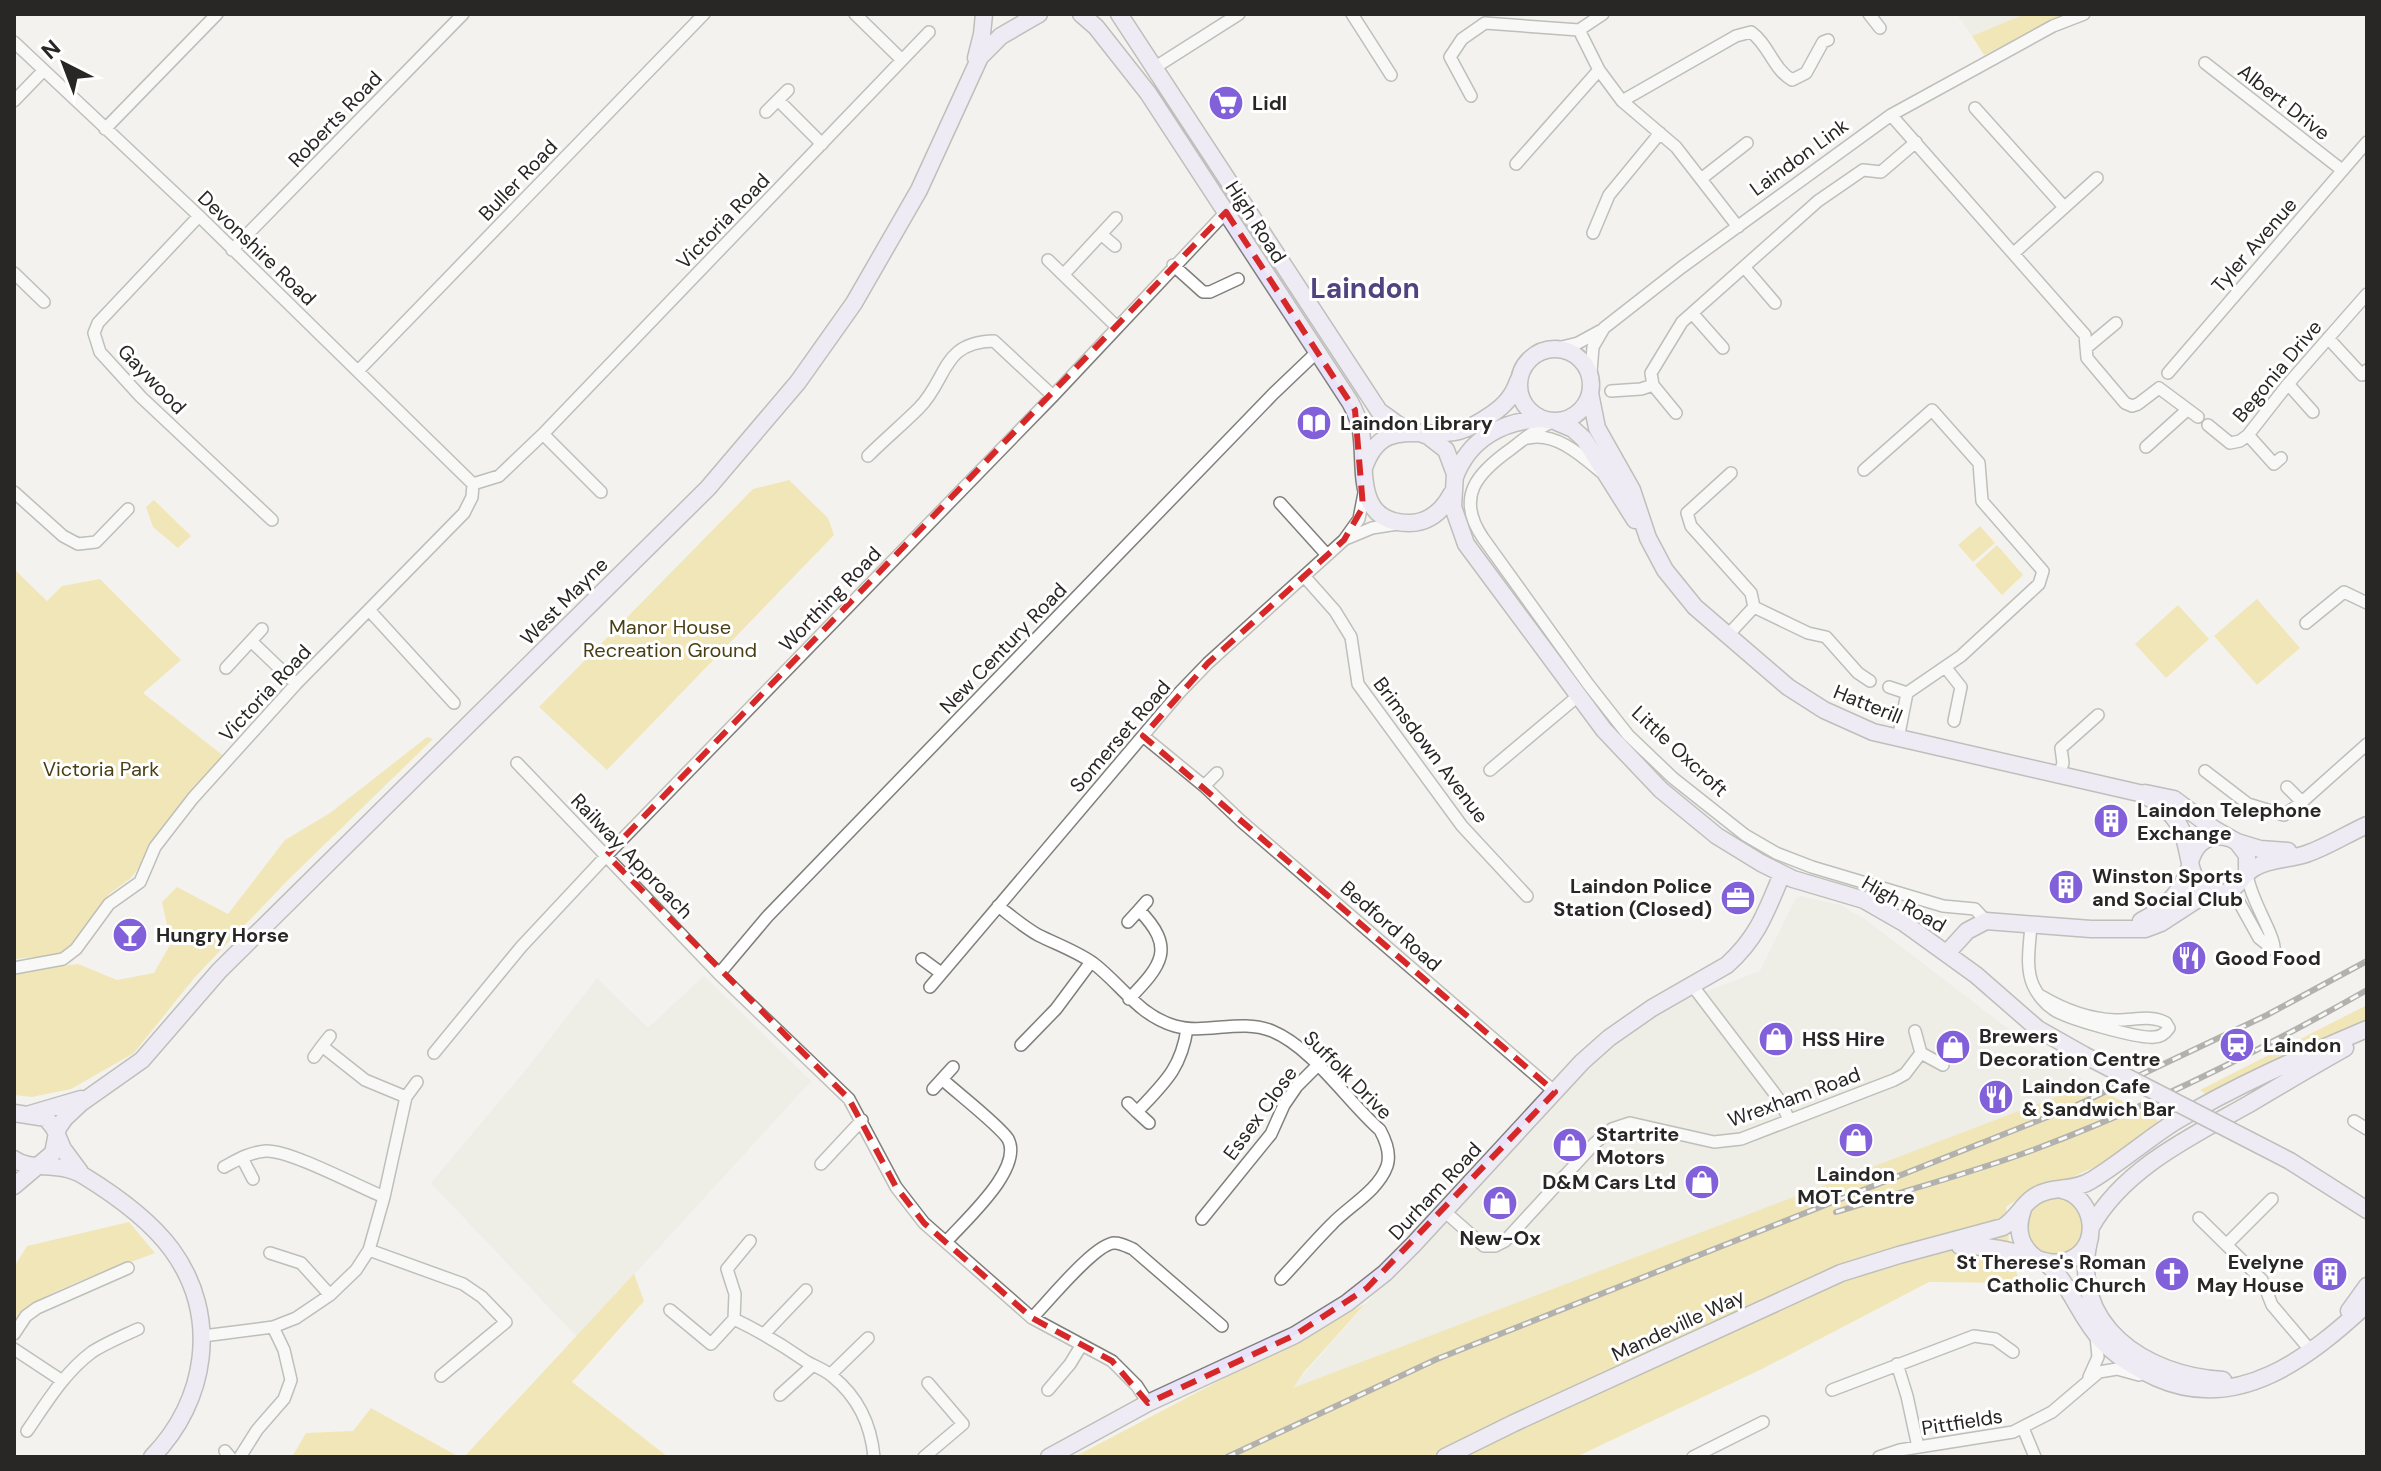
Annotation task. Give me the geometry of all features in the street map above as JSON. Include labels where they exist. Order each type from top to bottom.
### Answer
[{"type":"street","points":[[105,129],[216,14]]},
{"type":"street","name":"Roberts Road","points":[[232,250],[463,14]]},
{"type":"street","name":"Buller Road","points":[[358,371],[704,14]]},
{"type":"street","points":[[855,14],[902,60]]},
{"type":"street","name":"West Mayne","points":[[974,67],[984,14]]},
{"type":"street","points":[[1014,14],[1037,14]]},
{"type":"street","name":"West Mayne","points":[[14,1186],[53,1153],[56,1135],[65,1118],[93,1094],[128,1072],[157,1045],[219,971],[708,488],[755,436],[830,339],[876,266],[919,190],[980,57],[1001,36],[1037,14]]},
{"type":"street","name":"High Road","points":[[1081,14],[1096,27],[1134,74],[1355,410],[1360,427],[1364,489]]},
{"type":"street","name":"High Road","points":[[1119,14],[1379,411],[1392,422],[1438,442],[1446,450],[1454,467],[1455,516],[1466,544]]},
{"type":"street","points":[[1154,68],[1239,14]]},
{"type":"street","points":[[1352,14],[1391,75]]},
{"type":"street","points":[[1471,96],[1450,57],[1462,39],[1485,23],[1579,30],[1603,14]]},
{"type":"street","points":[[1869,14],[1880,28]]},
{"type":"street","name":"Laindon Link","points":[[1554,349],[1578,343],[1604,328],[1673,273],[1891,115],[2053,26],[2084,14]]},
{"type":"street","points":[[1579,30],[1599,70],[1622,101],[1676,147],[1738,227]]},
{"type":"street","name":"Victoria Road","points":[[14,968],[63,959],[76,949],[109,904],[140,882],[155,847],[193,798],[296,684],[464,513],[472,497],[473,484],[499,476],[543,434],[929,32]]},
{"type":"street","points":[[1622,101],[1736,36],[1751,32],[1760,39],[1783,75],[1792,80],[1806,73],[1823,42],[1828,40]]},
{"type":"street","name":"Devonshire Road","points":[[14,42],[199,216],[473,484]]},
{"type":"street","name":"Albert Drive","points":[[2205,63],[2342,170]]},
{"type":"street","points":[[1516,164],[1599,70]]},
{"type":"street","points":[[14,101],[43,71]]},
{"type":"street","points":[[766,112],[788,90]]},
{"type":"street","points":[[778,100],[822,144]]},
{"type":"street","points":[[1975,108],[2064,207]]},
{"type":"street","points":[[1891,115],[2015,252],[2086,341],[2087,358],[2125,403],[2132,406],[2138,404],[2159,388],[2187,410],[2146,447]]},
{"type":"street","points":[[1593,233],[1609,195],[1660,133]]},
{"type":"street","points":[[1676,413],[1653,385],[1651,373],[1653,365],[1672,342],[1682,322],[1818,201],[1863,170],[1881,172],[1916,142]]},
{"type":"street","name":"Tyler Avenue","points":[[2168,373],[2367,142]]},
{"type":"street","points":[[1701,179],[1747,143]]},
{"type":"street","points":[[2015,252],[2097,178]]},
{"type":"street","name":"Worthing Road","points":[[434,1053],[521,947],[607,855],[1053,396],[1226,212]]},
{"type":"street","name":"Gaywood","points":[[199,216],[98,323],[94,333],[97,347],[141,397],[272,520]]},
{"type":"street","points":[[1064,274],[1116,218]]},
{"type":"street","points":[[1102,235],[1115,246]]},
{"type":"street","points":[[1048,260],[1116,326]]},
{"type":"street","points":[[1173,265],[1203,292],[1210,292],[1238,279]]},
{"type":"street","points":[[1745,268],[1775,303]]},
{"type":"street","points":[[14,273],[44,302]]},
{"type":"street","points":[[1226,286],[1235,295]]},
{"type":"street","name":"Begonia Drive","points":[[2187,410],[2230,443],[2240,441],[2367,294]]},
{"type":"street","points":[[1692,313],[1723,348]]},
{"type":"street","points":[[2086,341],[2116,323]]},
{"type":"street","points":[[1364,489],[1370,502],[1389,519],[1404,523],[1426,520],[1441,510],[1468,451],[1483,438],[1517,422],[1571,417],[1579,411],[1590,388],[1593,347],[1604,328]]},
{"type":"street","points":[[2328,338],[2362,375],[2367,370]]},
{"type":"street","points":[[868,456],[920,408],[954,352],[978,341],[994,341],[1053,396]]},
{"type":"street","points":[[1364,469],[1375,447],[1386,438],[1405,432],[1459,431],[1480,421],[1509,400],[1530,359],[1545,350],[1563,350],[1578,357],[1588,372],[1590,388]]},
{"type":"street","name":"New Century Road","points":[[719,974],[767,917],[1317,352]]},
{"type":"street","points":[[1520,376],[1522,400],[1528,409],[1549,420]]},
{"type":"street","points":[[2288,384],[2313,412]]},
{"type":"street","points":[[1611,391],[1653,385]]},
{"type":"street","name":"Hatterill","points":[[1590,388],[1597,428],[1632,490],[1648,538]]},
{"type":"street","points":[[1864,470],[1932,410],[1979,463],[1982,501],[2043,571],[2039,584],[1946,668],[1907,693],[1898,739]]},
{"type":"street","name":"Hatterill","points":[[1549,420],[1573,429],[1584,439],[1674,583],[1695,607],[1806,699],[1859,726],[1898,739],[2139,793],[2158,793],[2174,799],[2234,840]]},
{"type":"street","name":"Little Oxcroft","points":[[1549,420],[1480,473],[1471,502],[1474,523],[1628,735],[1699,799],[1767,849],[1802,864],[1932,903],[1975,909],[1986,921],[2150,928],[2194,901],[2218,893]]},
{"type":"street","points":[[543,434],[601,492]]},
{"type":"street","points":[[2248,435],[2274,464],[2281,458]]},
{"type":"street","points":[[1519,442],[1538,436],[1556,441],[1596,468],[1613,484]]},
{"type":"street","points":[[1731,473],[1687,513],[1691,526],[1751,593],[1754,607]]},
{"type":"street","name":"Somerset Road","points":[[930,987],[1208,663],[1344,540],[1359,519],[1364,489]]},
{"type":"street","points":[[14,492],[63,536],[78,544],[96,542],[128,509]]},
{"type":"street","points":[[1280,503],[1327,555]]},
{"type":"street","name":"High Road","points":[[1426,520],[1440,523],[1466,544],[1604,730],[1672,800],[1717,836],[1782,874],[1864,900],[1947,953],[2029,1022],[2064,1045],[2290,1161],[2367,1210]]},
{"type":"street","name":"Somerset Road","points":[[1344,540],[1372,528],[1404,523]]},
{"type":"street","name":"Brimsdown Avenue","points":[[1304,576],[1335,611],[1351,637],[1358,684],[1462,826],[1527,896]]},
{"type":"street","points":[[2306,623],[2344,592],[2367,603]]},
{"type":"street","points":[[1728,635],[1754,607]]},
{"type":"street","points":[[1754,607],[1808,633],[1826,637],[1858,673],[1870,681]]},
{"type":"street","points":[[369,610],[454,703]]},
{"type":"street","points":[[226,668],[262,629]]},
{"type":"street","points":[[251,641],[296,684]]},
{"type":"street","points":[[1946,668],[1961,687],[1954,721]]},
{"type":"street","points":[[1889,687],[1907,693]]},
{"type":"street","points":[[1490,770],[1578,696]]},
{"type":"street","points":[[2059,775],[2063,763],[2061,748],[2098,715]]},
{"type":"street","name":"Bedford Road","points":[[1143,736],[1555,1092]]},
{"type":"street","points":[[2205,771],[2248,804],[2284,815],[2293,811],[2367,744]]},
{"type":"street","name":"Railway Approach","points":[[517,763],[719,974],[849,1099],[896,1187],[924,1223],[1032,1318],[1112,1361],[1148,1403]]},
{"type":"street","points":[[1204,786],[1217,773]]},
{"type":"street","points":[[2287,787],[2302,802]]},
{"type":"street","name":"Hatterill","points":[[2139,793],[2172,815],[2185,836],[2196,882],[2206,890],[2218,893],[2237,886],[2247,873],[2268,862],[2303,855],[2367,825]]},
{"type":"street","name":"Hatterill","points":[[2190,863],[2196,847],[2207,838],[2218,836],[2272,851],[2301,850],[2328,843]]},
{"type":"street","points":[[2218,893],[2239,902],[2259,938],[2274,950],[2275,942],[2255,905],[2247,873],[2247,855],[2234,840]]},
{"type":"street","points":[[2121,929],[2145,919],[2166,905],[2182,887],[2190,863]]},
{"type":"street","name":"Durham Road","points":[[1049,1457],[1148,1403],[1295,1335],[1325,1318],[1385,1273],[1582,1062],[1609,1038],[1652,1008],[1727,965],[1750,943],[1782,874]]},
{"type":"street","points":[[1128,922],[1143,905],[1159,933],[1163,948],[1160,962],[1129,999]]},
{"type":"street","name":"Suffolk Drive","points":[[998,906],[1038,935],[1091,962],[1155,1019],[1187,1029],[1249,1026],[1271,1031],[1292,1043],[1380,1130],[1387,1143],[1388,1164],[1374,1187],[1325,1231],[1281,1279]]},
{"type":"street","points":[[1947,953],[1967,931],[1986,921]]},
{"type":"street","points":[[2031,924],[2029,974],[2041,996],[2060,1014],[2153,1037],[2164,1034],[2169,1028],[2159,1019],[2112,1020],[2091,1016],[2041,996]]},
{"type":"street","points":[[922,959],[941,973]]},
{"type":"street","points":[[1021,1045],[1056,1009],[1091,962]]},
{"type":"street","points":[[1692,985],[1781,1102],[1789,1120]]},
{"type":"street","points":[[1137,1112],[1181,1059],[1187,1029]]},
{"type":"street","points":[[1915,1031],[1921,1053],[1943,1065]]},
{"type":"street","name":"Mandeville Way","points":[[1445,1457],[1803,1289],[1859,1267],[1999,1229],[2012,1222],[2040,1193],[2087,1183],[2200,1108],[2272,1071],[2367,1032]]},
{"type":"street","name":"Mandeville Way","points":[[1934,1247],[1989,1247],[2041,1261],[2065,1262],[2082,1251],[2110,1197],[2145,1168],[2367,1032]]},
{"type":"street","points":[[314,1057],[326,1041],[365,1080],[406,1097]]},
{"type":"street","name":"Wrexham Road","points":[[1444,1211],[1484,1246],[1495,1246],[1505,1241],[1595,1143],[1612,1129],[1630,1123],[1714,1142],[1741,1139],[1894,1080],[1905,1074],[1921,1053]]},
{"type":"street","name":"Essex Close","points":[[1202,1219],[1271,1134],[1284,1105],[1317,1066]]},
{"type":"street","points":[[933,1089],[953,1067]]},
{"type":"street","points":[[942,1079],[1008,1140],[1011,1157],[1008,1169],[998,1183],[946,1242]]},
{"type":"street","points":[[203,1336],[273,1327],[296,1318],[330,1295],[356,1270],[369,1250],[406,1097],[417,1082]]},
{"type":"street","name":"West Mayne","points":[[18,1116],[93,1094]]},
{"type":"street","points":[[1128,1103],[1149,1123]]},
{"type":"street","name":"West Mayne","points":[[18,1116],[46,1118],[56,1135]]},
{"type":"street","points":[[821,1164],[862,1120]]},
{"type":"street","points":[[2354,1121],[2367,1129]]},
{"type":"street","points":[[56,1135],[69,1159],[84,1176],[147,1223],[173,1251],[195,1294],[203,1336],[194,1395],[174,1429],[152,1457]]},
{"type":"street","points":[[224,1167],[242,1158],[269,1151],[288,1155],[384,1197]]},
{"type":"street","points":[[242,1158],[253,1179]]},
{"type":"street","points":[[14,1159],[25,1165],[53,1165],[84,1176]]},
{"type":"street","points":[[2056,1190],[2069,1192],[2081,1201],[2088,1212],[2090,1232],[2086,1270],[2092,1301],[2105,1326],[2126,1347],[2163,1369],[2190,1377],[2234,1380],[2276,1372]]},
{"type":"street","points":[[2227,1244],[2272,1199]]},
{"type":"street","name":"High Road","points":[[2352,1200],[2367,1218]]},
{"type":"street","points":[[2023,1209],[2018,1225],[2021,1240],[2062,1278],[2098,1343],[2095,1367],[2084,1383]]},
{"type":"street","points":[[2199,1218],[2262,1280],[2272,1305],[2311,1351]]},
{"type":"street","points":[[670,1310],[711,1344],[734,1319],[735,1294],[727,1269],[750,1241]]},
{"type":"street","points":[[1032,1318],[1092,1254],[1105,1245],[1116,1243],[1133,1249],[1222,1326]]},
{"type":"street","points":[[369,1250],[463,1284],[482,1297],[506,1322],[441,1376]]},
{"type":"street","points":[[270,1253],[301,1263],[330,1295]]},
{"type":"street","points":[[14,1334],[26,1316],[37,1308],[128,1268]]},
{"type":"street","points":[[2325,1340],[2367,1286]]},
{"type":"street","points":[[765,1333],[806,1290]]},
{"type":"street","points":[[2084,1383],[2099,1372],[2113,1369],[2197,1389],[2223,1389],[2251,1383],[2311,1351],[2367,1304]]},
{"type":"street","points":[[734,1319],[765,1333],[812,1366],[831,1374],[862,1411],[872,1439],[874,1457]]},
{"type":"street","points":[[240,1457],[257,1430],[284,1399],[291,1380],[287,1359],[273,1327]]},
{"type":"street","points":[[2091,1327],[2125,1360],[2170,1383]]},
{"type":"street","points":[[27,1431],[61,1380],[94,1351],[138,1329]]},
{"type":"street","points":[[1832,1390],[1974,1336],[1995,1339],[2013,1352]]},
{"type":"street","points":[[831,1374],[868,1338]]},
{"type":"street","points":[[1048,1390],[1081,1346]]},
{"type":"street","points":[[14,1349],[61,1380]]},
{"type":"street","points":[[1897,1364],[1918,1447]]},
{"type":"street","points":[[780,1395],[812,1366]]},
{"type":"street","points":[[924,1457],[963,1424],[928,1383]]},
{"type":"street","name":"Pittfields","points":[[1879,1457],[2023,1428],[2052,1412],[2084,1383]]},
{"type":"street","points":[[1693,1457],[1763,1422]]},
{"type":"street","points":[[2023,1428],[2035,1457]]},
{"type":"highlighted area","points":[[1226,212],[1355,410],[1363,507],[1344,540],[1208,663],[1143,736],[1555,1092],[1367,1288],[1295,1335],[1148,1403],[1112,1361],[1032,1318],[924,1223],[896,1187],[849,1099],[607,855]]},
{"type":"shaded area","points":[[1957,14],[2025,14],[1972,36]]},
{"type":"shaded area","points":[[1800,896],[1840,905],[1866,920],[2032,1047],[2090,1084],[1291,1389],[1371,1298],[1413,1257],[1571,1083],[1604,1053],[1636,1026],[1676,1003],[1760,971],[1796,898]]},
{"type":"shaded area","points":[[704,976],[811,1081],[577,1337],[431,1183],[525,1071],[597,978],[648,1028]]},
{"type":"green space","points":[[2025,14],[2074,14],[1984,55],[1972,36]]},
{"type":"green space","name":"Manor House Recreation Ground","points":[[789,480],[828,518],[834,535],[607,770],[539,707],[753,489]]},
{"type":"green space","points":[[154,500],[191,536],[178,548],[153,527],[146,507]]},
{"type":"green space","points":[[1980,526],[1995,543],[1973,562],[1958,545]]},
{"type":"green space","points":[[1997,545],[2023,575],[2002,595],[1975,565]]},
{"type":"green space","name":"Victoria Park","points":[[14,569],[47,601],[62,586],[100,579],[181,660],[143,693],[225,757],[131,878],[109,894],[68,949],[57,955],[14,959]]},
{"type":"green space","points":[[2257,599],[2300,648],[2257,685],[2214,636]]},
{"type":"green space","points":[[2178,605],[2209,639],[2166,678],[2135,644]]},
{"type":"green space","points":[[427,737],[433,739],[287,881],[195,977],[134,1053],[71,1089],[32,1097],[14,1095],[14,971],[78,964],[117,980],[154,973],[171,943],[162,902],[177,887],[228,914],[285,840],[330,813]]},
{"type":"green space","points":[[2367,1005],[2367,1029],[2211,1098],[2200,1090]]},
{"type":"green space","points":[[2090,1084],[2164,1124],[2099,1165],[2066,1180],[2036,1187],[2006,1207],[2010,1253],[2020,1283],[1929,1282],[1762,1369],[1576,1457],[1074,1457],[1365,1304],[1293,1388]]},
{"type":"green space","points":[[2055,1198],[2066,1200],[2075,1207],[2082,1216],[2082,1238],[2075,1247],[2066,1254],[2055,1256],[2044,1254],[2035,1247],[2028,1238],[2026,1227],[2028,1216],[2035,1207],[2044,1200]]},
{"type":"green space","points":[[129,1222],[155,1253],[39,1300],[14,1320],[14,1267],[27,1246]]},
{"type":"green space","points":[[634,1274],[644,1301],[572,1382],[668,1457],[464,1457]]},
{"type":"green space","points":[[371,1408],[459,1457],[292,1457],[306,1433],[353,1431]]},
{"type":"railway","points":[[1227,1457],[1437,1359],[2075,1106],[2267,1015],[2367,961]]},
{"type":"railway","points":[[1836,1212],[1984,1167],[2076,1133],[2203,1077],[2367,990]]},
{"type":"place","name":"Lidl","points":[[1226,103]]},
{"type":"place","name":"Laindon Library","points":[[1314,423]]},
{"type":"place","name":"Laindon Telephone Exchange","points":[[2111,821]]},
{"type":"place","name":"Winston Sports and Social Club","points":[[2066,887]]},
{"type":"place","name":"Laindon Police Station (Closed)","points":[[1738,898]]},
{"type":"place","name":"Hungry Horse","points":[[130,935]]},
{"type":"place","name":"Good Food","points":[[2189,958]]},
{"type":"place","name":"HSS Hire","points":[[1776,1039]]},
{"type":"place","name":"Laindon","points":[[2237,1045]]},
{"type":"place","name":"Brewers Decoration Centre","points":[[1953,1047]]},
{"type":"place","name":"Laindon Cafe & Sandwich Bar","points":[[1996,1097]]},
{"type":"place","name":"Laindon MOT Centre","points":[[1856,1140]]},
{"type":"place","name":"Startrite Motors","points":[[1570,1145]]},
{"type":"place","name":"D&M Cars Ltd","points":[[1702,1182]]},
{"type":"place","name":"New-Ox","points":[[1500,1203]]},
{"type":"place","name":"St Therese's Roman Catholic Church","points":[[2172,1274]]},
{"type":"place","name":"Evelyne May House","points":[[2330,1274]]},
{"type":"district","name":"Laindon","points":[[1365,288]]}]
